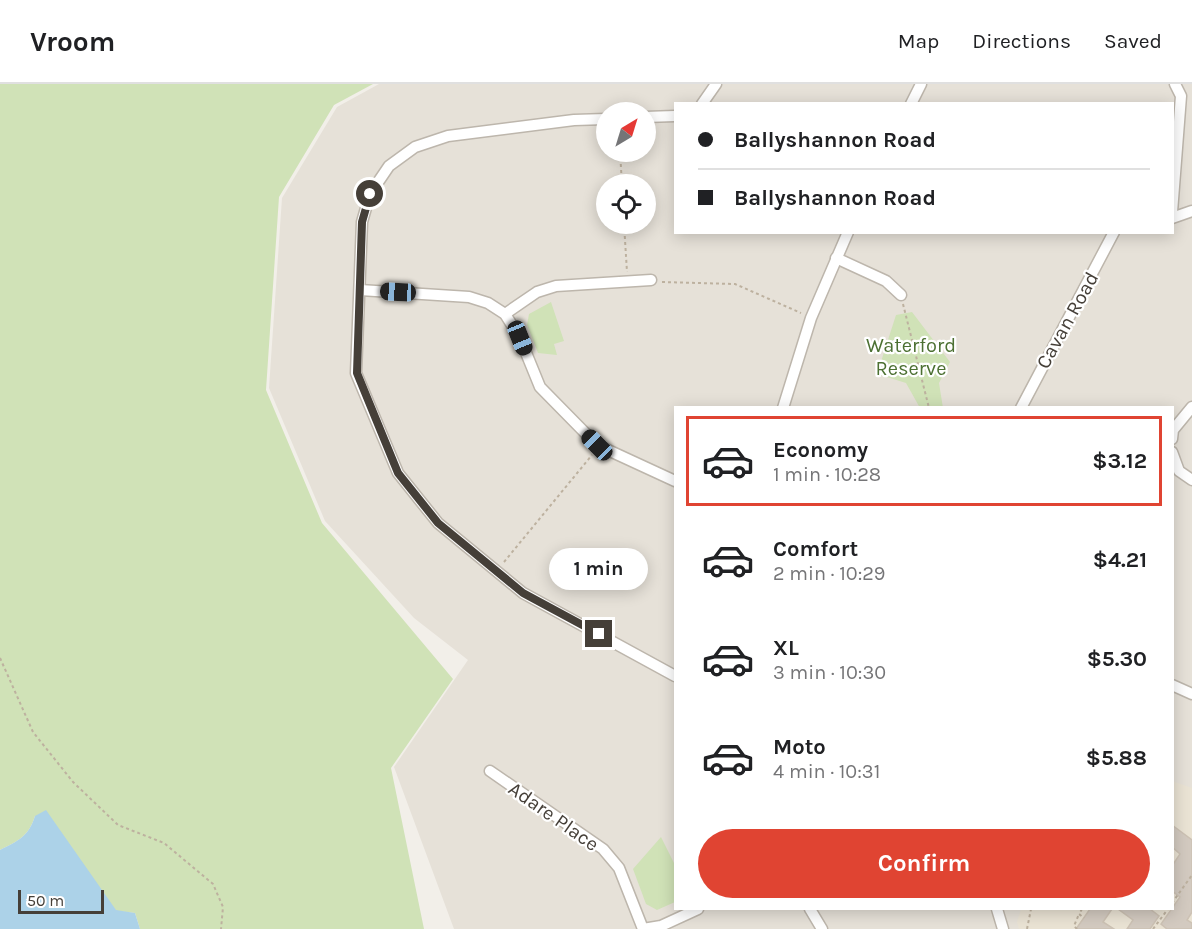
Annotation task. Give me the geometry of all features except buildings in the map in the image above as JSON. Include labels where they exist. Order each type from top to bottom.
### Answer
[{"type":"street","points":[[703,102],[716,84]]},
{"type":"street","points":[[912,102],[921,84]]},
{"type":"street","points":[[1174,186],[1181,96],[1175,84]]},
{"type":"street","points":[[656,117],[674,116]]},
{"type":"street","points":[[596,119],[448,136],[415,147],[389,166],[370,194],[362,222],[357,373],[398,473],[438,523],[523,593],[674,675]]},
{"type":"street","points":[[1174,217],[1192,212]]},
{"type":"street","points":[[784,406],[811,318],[847,234]]},
{"type":"street","name":"Cavan Road","points":[[1022,406],[1113,234]]},
{"type":"street","points":[[836,258],[886,281],[901,295]]},
{"type":"street","points":[[505,314],[537,292],[556,286],[651,280]]},
{"type":"street","points":[[360,290],[469,297],[488,303],[505,314],[520,338],[540,387],[597,445],[674,481]]},
{"type":"street","points":[[1174,429],[1192,407]]},
{"type":"street","points":[[1174,457],[1179,471],[1192,480]]},
{"type":"street","points":[[1174,686],[1192,694]]},
{"type":"street","name":"Adare Place","points":[[490,771],[603,849],[619,868],[643,929]]},
{"type":"street","points":[[643,929],[661,926],[696,910]]},
{"type":"street","points":[[811,910],[822,929]]},
{"type":"street","points":[[997,910],[1003,929]]},
{"type":"path","points":[[625,234],[628,281]]},
{"type":"path","points":[[651,280],[674,284],[735,284],[811,318]]},
{"type":"path","points":[[901,295],[929,406]]},
{"type":"path","points":[[496,571],[597,445]]},
{"type":"path","points":[[0,658],[33,732],[73,782],[118,825],[164,843],[213,884],[223,907],[221,929]]},
{"type":"path","points":[[1174,900],[1192,875]]},
{"type":"path","points":[[1027,929],[1030,910]]},
{"type":"path","points":[[1077,929],[1074,926],[1081,910]]},
{"type":"path","points":[[1153,929],[1166,910]]},
{"type":"path","points":[[1079,914],[1084,918]]},
{"type":"shaded area","points":[[379,84],[1192,84],[1192,929],[454,929],[394,767],[468,660],[414,618],[325,521],[269,388],[282,198],[337,107]]},
{"type":"shaded area","points":[[1174,782],[1192,788],[1192,929],[1019,929],[1017,922],[1021,910],[1174,910]]},
{"type":"green space","points":[[0,84],[373,84],[334,105],[279,197],[266,390],[322,523],[453,679],[391,768],[424,929],[140,929],[135,913],[116,911],[84,867],[35,816],[30,828],[22,837],[0,850]]},
{"type":"green space","points":[[551,302],[564,341],[554,344],[557,355],[538,353],[527,325],[529,314]]},
{"type":"green space","name":"Waterford Reserve","points":[[912,312],[950,362],[939,383],[943,406],[919,406],[906,383],[877,374],[896,315]]},
{"type":"green space","points":[[661,837],[674,863],[674,902],[657,910],[646,904],[633,869]]},
{"type":"water","points":[[46,810],[116,910],[135,913],[140,929],[0,929],[0,850],[22,837],[30,828],[35,816]]},
{"type":"route","points":[[370,194],[362,222],[357,373],[398,473],[438,523],[523,593],[599,634]]}]
